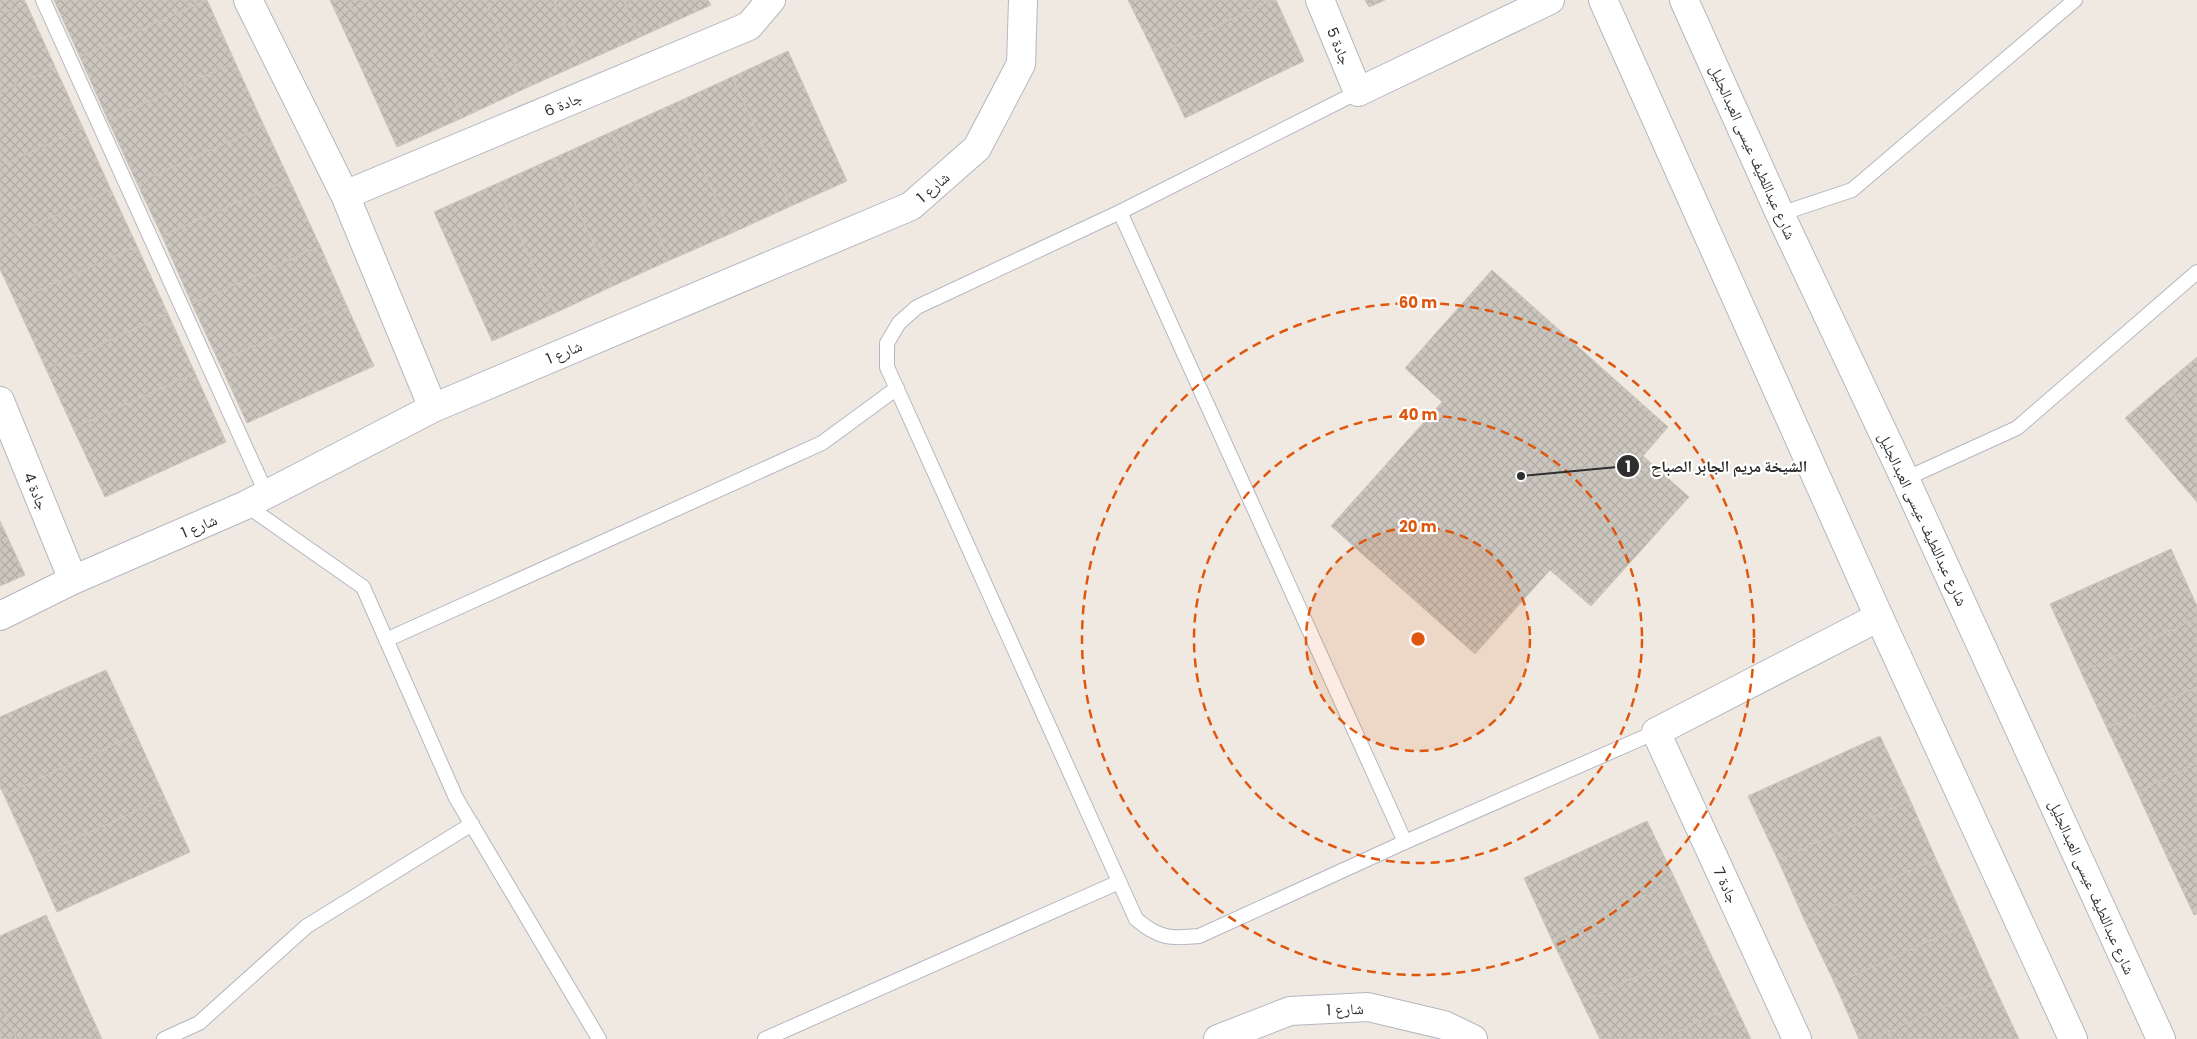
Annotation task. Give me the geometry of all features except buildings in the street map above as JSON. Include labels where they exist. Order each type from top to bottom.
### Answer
[{"type":"street","points":[[248,0],[345,195],[433,408]]},
{"type":"street","name":"جادة 6","points":[[345,195],[749,26],[772,0]]},
{"type":"street","name":"شارع 1","points":[[0,616],[73,580],[256,500],[433,408],[912,206],[978,148],[1021,64],[1023,0]]},
{"type":"street","name":"جادة 5","points":[[1320,0],[1358,92]]},
{"type":"street","points":[[1358,92],[1550,0]]},
{"type":"street","points":[[1603,0],[1879,617],[2073,1039]]},
{"type":"street","name":"شارع عبداللطيف عيسى العبدالجليل","points":[[1684,0],[1780,214],[1906,479],[2160,1039]]},
{"type":"street","name":"جادة 4","points":[[0,401],[73,580]]},
{"type":"street","points":[[1656,732],[1879,617]]},
{"type":"street","name":"جادة 7","points":[[1656,732],[1797,1039]]},
{"type":"street","name":"شارع 1","points":[[1218,1039],[1290,1011],[1368,1007],[1444,1025],[1473,1039]]},
{"type":"lane","points":[[43,0],[256,500],[363,587],[456,798],[599,1039]]},
{"type":"lane","points":[[1780,214],[1852,190],[2075,0]]},
{"type":"lane","points":[[1358,92],[1120,212],[917,307],[899,323],[886,343],[887,367],[1136,919],[1150,932],[1172,938],[1198,936],[1656,732]]},
{"type":"lane","points":[[1120,212],[1406,842]]},
{"type":"lane","points":[[1906,479],[2017,428],[2197,272]]},
{"type":"lane","points":[[386,640],[822,443],[897,388]]},
{"type":"lane","points":[[164,1039],[199,1023],[308,926],[472,824]]},
{"type":"lane","points":[[765,1039],[1119,882]]},
{"type":"place","name":"الشيخة مريم الجابر الصباح","points":[[1521,476]]}]
